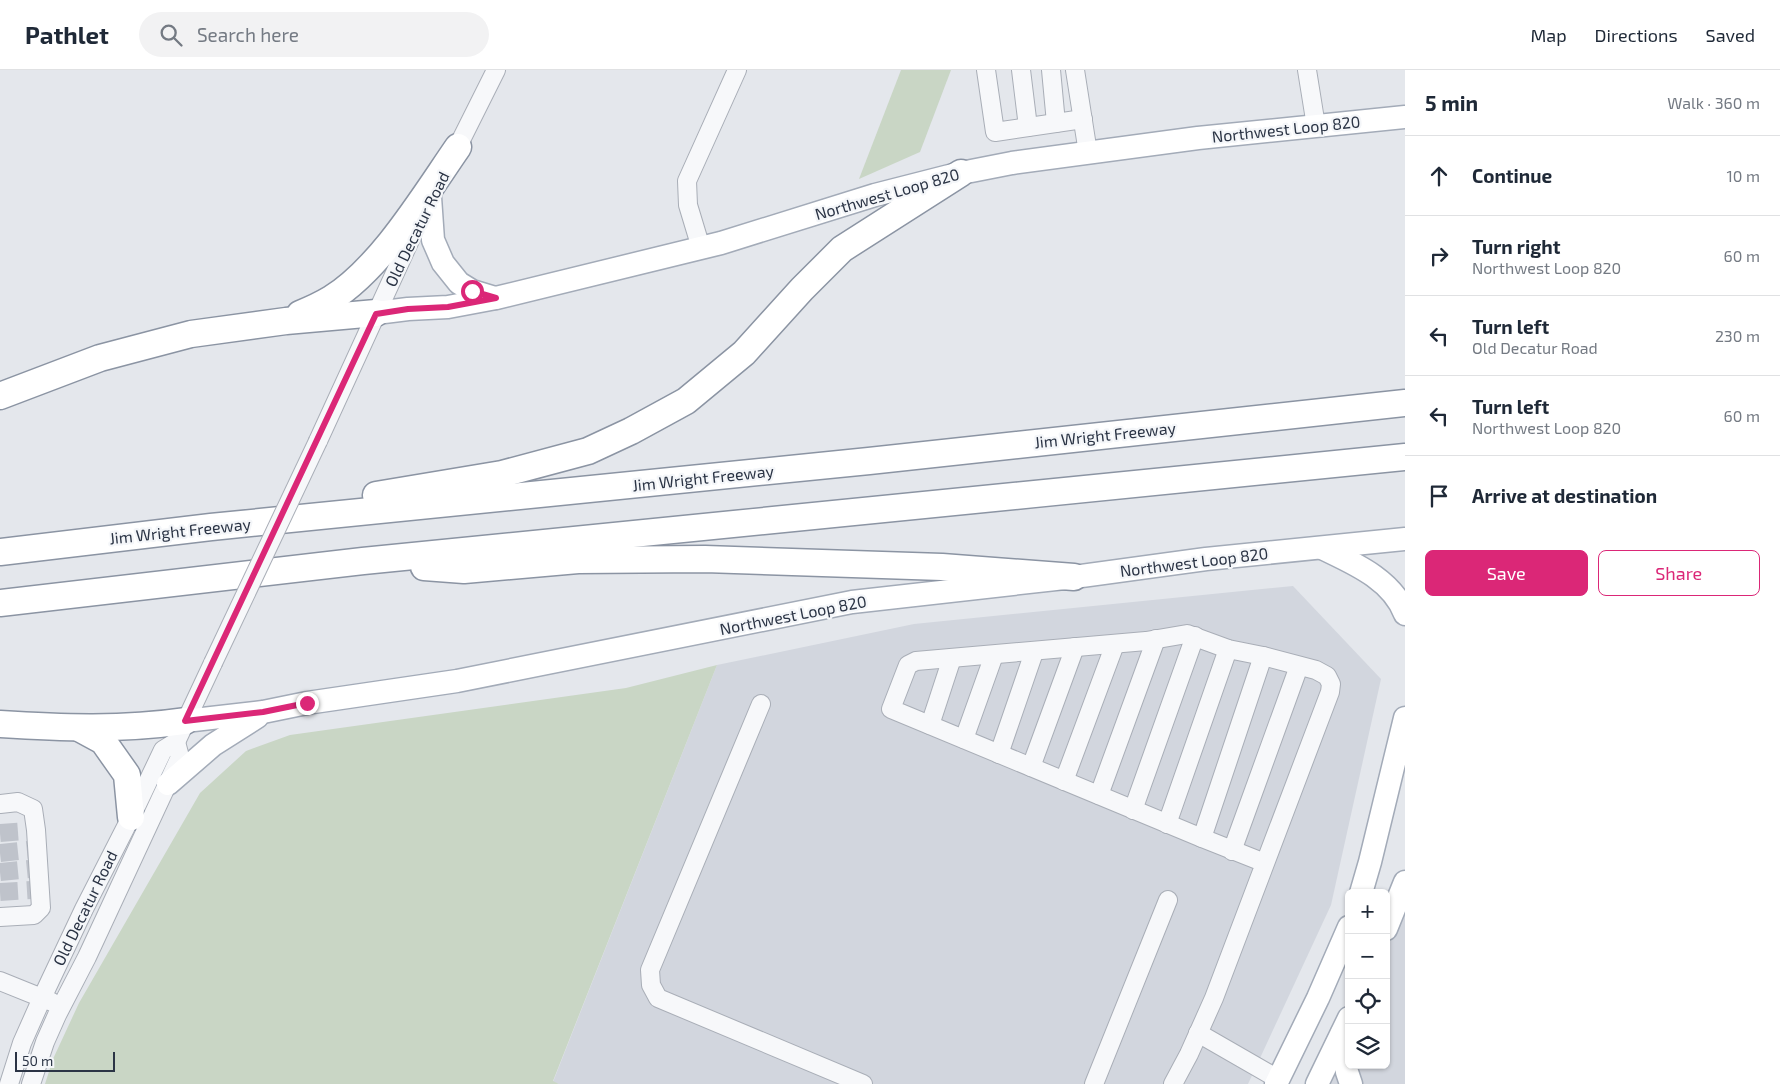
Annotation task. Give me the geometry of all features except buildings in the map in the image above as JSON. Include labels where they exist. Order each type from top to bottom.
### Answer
[{"type":"highway","points":[[286,320],[331,300],[370,266],[402,226],[458,147]]},
{"type":"highway","points":[[338,514],[367,496],[502,474],[588,452],[686,401],[744,353],[802,289],[842,249],[961,173]]},
{"type":"highway","points":[[0,396],[100,358],[191,334],[286,320],[376,314]]},
{"type":"highway","name":"Jim Wright Freeway","points":[[0,552],[338,514],[869,461],[1405,404]]},
{"type":"highway","points":[[0,603],[363,561],[1405,457]]},
{"type":"highway","points":[[363,561],[464,570],[578,560],[705,559],[932,567],[1074,577]]},
{"type":"highway","points":[[0,724],[79,728],[160,725],[180,731]]},
{"type":"highway","points":[[79,728],[103,741],[127,775],[131,817]]},
{"type":"main road","name":"Northwest Loop 820","points":[[376,314],[408,309],[448,307],[496,298],[701,248],[875,195],[961,173],[1012,163],[1198,138],[1405,117]]},
{"type":"main road","points":[[430,197],[434,240],[443,263],[459,283],[472,291],[496,298]]},
{"type":"main road","name":"Northwest Loop 820","points":[[180,731],[307,703],[457,681],[852,602],[1074,577],[1206,559],[1405,539]]},
{"type":"main road","points":[[1322,548],[1362,568],[1380,580],[1390,591],[1405,614]]},
{"type":"main road","points":[[168,784],[213,745],[263,712]]},
{"type":"main road","points":[[1362,889],[1405,718]]},
{"type":"main road","points":[[1390,919],[1405,882]]},
{"type":"main road","points":[[1281,1082],[1346,934]]},
{"type":"main road","points":[[1317,1084],[1345,1027]]},
{"type":"main road","points":[[1347,1069],[1351,1084]]},
{"type":"street","name":"Old Decatur Road","points":[[10,1084],[22,1044],[42,998],[163,750],[180,731],[318,441],[430,197],[458,147],[496,70]]},
{"type":"street","points":[[701,248],[688,205],[687,181],[737,70]]},
{"type":"street","points":[[986,70],[995,132],[1083,119]]},
{"type":"street","points":[[1021,70],[1028,127]]},
{"type":"street","points":[[1050,70],[1056,123]]},
{"type":"street","points":[[1075,70],[1088,153]]},
{"type":"street","points":[[1307,70],[1316,126]]},
{"type":"street","points":[[1173,1084],[1214,998],[1330,692],[1331,684],[1327,676],[1316,670],[1228,649],[1187,634],[1115,644],[916,662],[908,665],[891,709],[1232,851],[1265,862]]},
{"type":"street","points":[[1133,810],[1195,636]]},
{"type":"street","points":[[1099,795],[1156,639]]},
{"type":"street","points":[[1064,781],[1115,644]]},
{"type":"street","points":[[1031,767],[1075,647]]},
{"type":"street","points":[[1167,824],[1228,649]]},
{"type":"street","points":[[999,754],[1034,652]]},
{"type":"street","points":[[964,739],[994,655]]},
{"type":"street","points":[[1202,838],[1263,656]]},
{"type":"street","points":[[930,725],[952,658]]},
{"type":"street","points":[[1232,851],[1299,666]]},
{"type":"street","points":[[761,704],[650,970],[651,985],[658,998],[863,1084]]},
{"type":"street","name":"Old Decatur Road","points":[[31,1084],[45,1042],[87,957],[180,757],[180,731]]},
{"type":"street","points":[[0,804],[18,802],[33,809],[32,850],[36,890],[41,908],[34,915],[0,917]]},
{"type":"street","points":[[1094,1084],[1168,900]]},
{"type":"street","points":[[0,981],[62,1006]]},
{"type":"street","points":[[1198,1033],[1281,1082]]},
{"type":"shaded area","points":[[1293,586],[1381,679],[1331,905],[1248,1084],[559,1084],[553,1082],[717,665],[914,624]]},
{"type":"shaded area","points":[[1405,896],[1405,1084],[1329,1084],[1339,1063],[1345,1064],[1345,1069],[1390,1069],[1390,935]]},
{"type":"green space","points":[[901,70],[951,70],[920,152],[859,179]]},
{"type":"green space","points":[[717,665],[553,1081],[559,1084],[45,1084],[53,1059],[79,1003],[200,793],[246,751],[290,735],[626,688]]},
{"type":"tunnel","points":[[0,833],[26,831]]},
{"type":"tunnel","points":[[0,853],[28,850]]},
{"type":"tunnel","points":[[0,872],[30,869]]},
{"type":"tunnel","points":[[0,892],[32,890]]},
{"type":"route","points":[[307,703],[263,712],[185,721],[376,314],[408,309],[448,307],[496,298],[472,291]]}]
